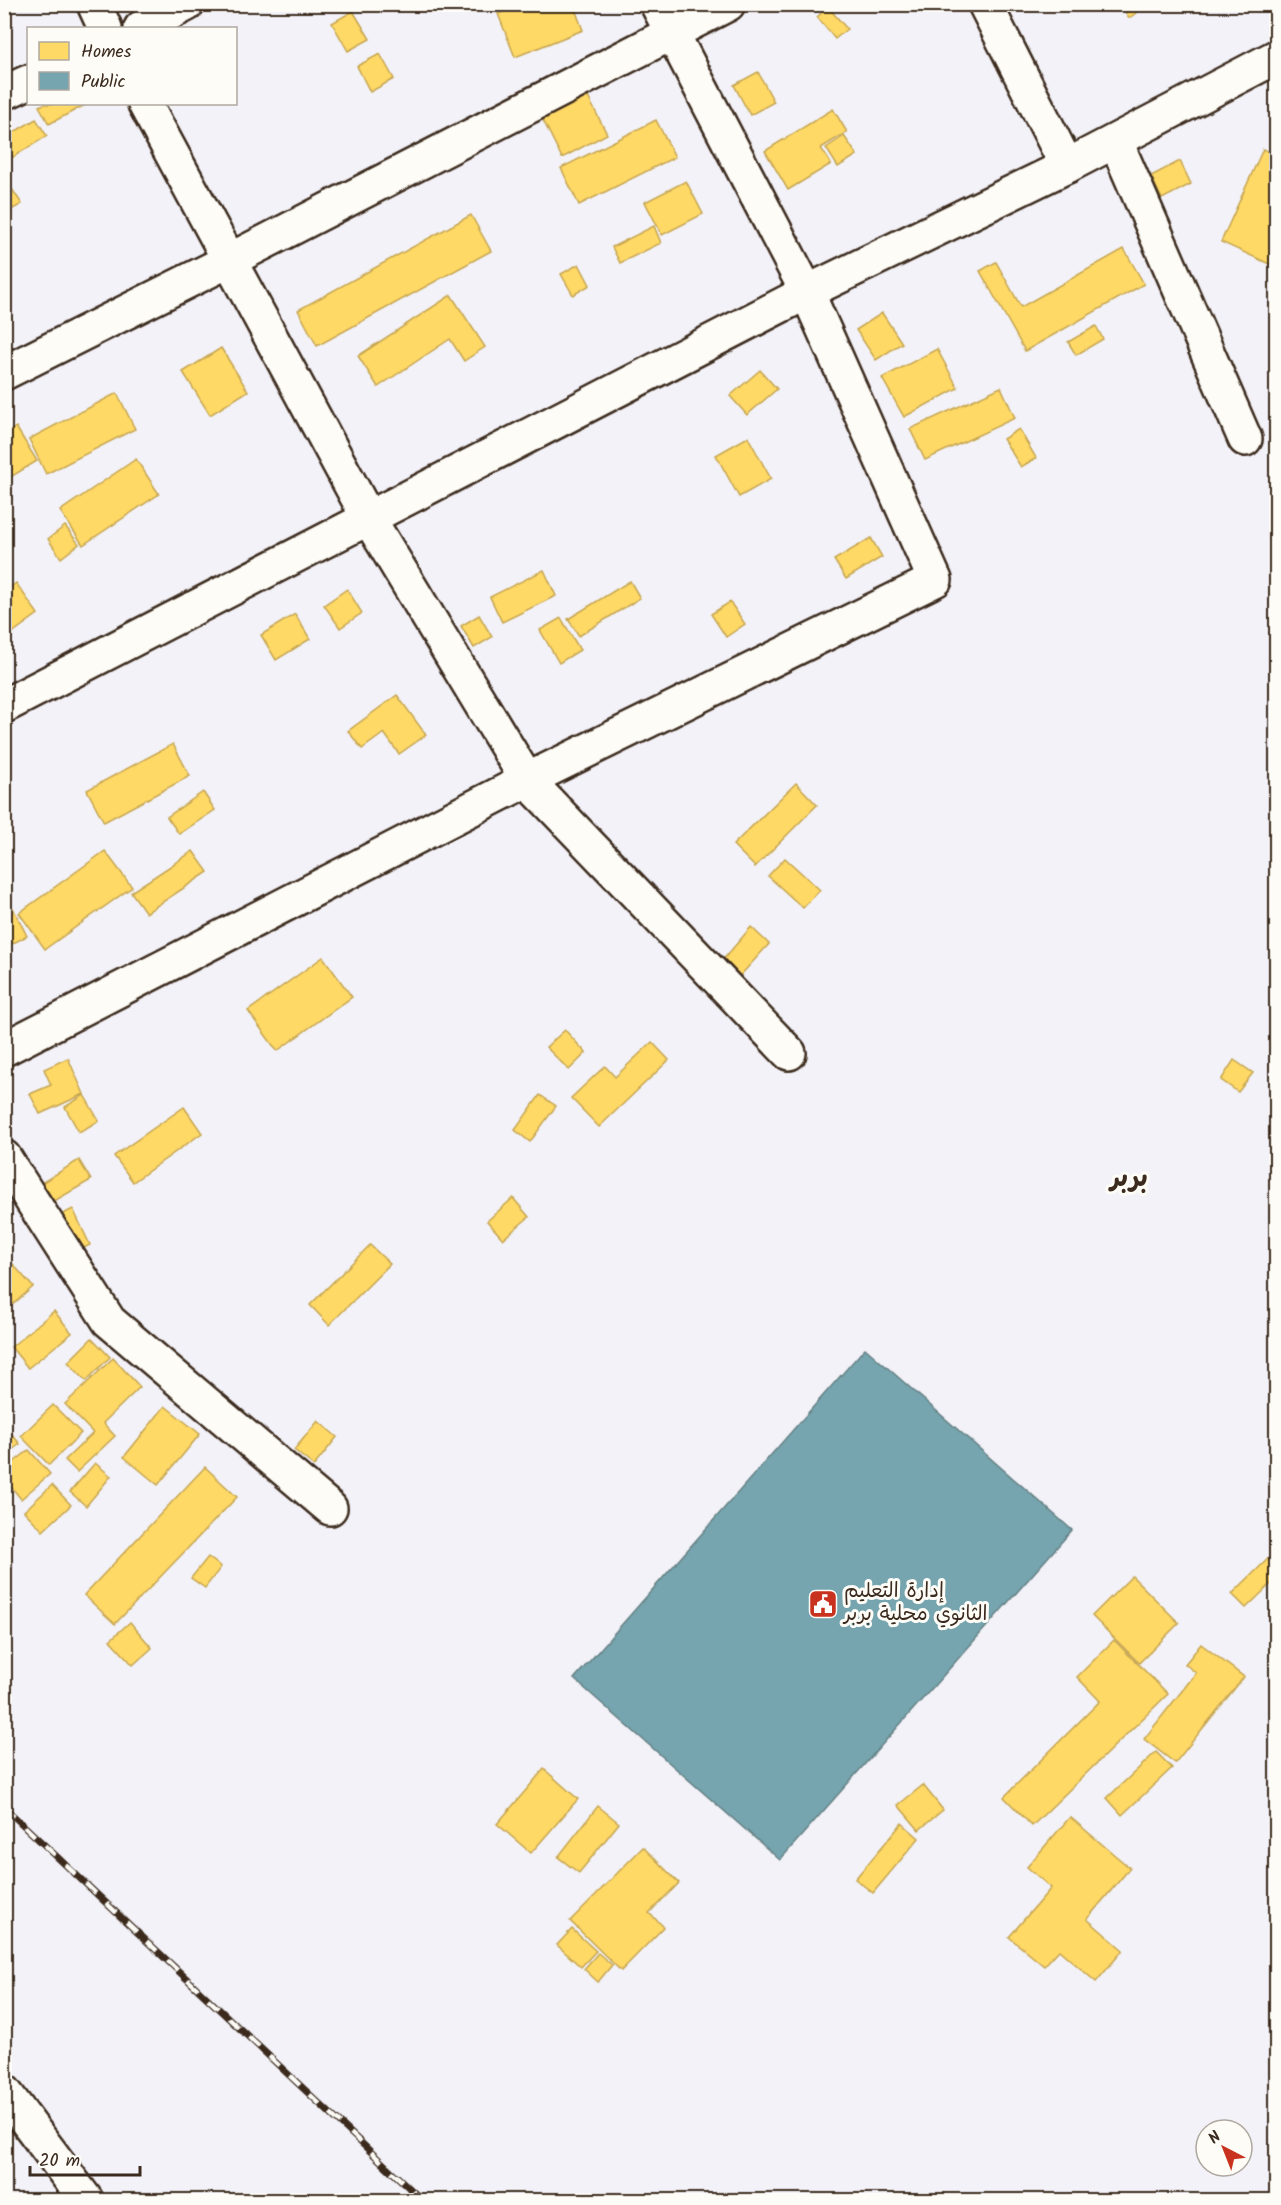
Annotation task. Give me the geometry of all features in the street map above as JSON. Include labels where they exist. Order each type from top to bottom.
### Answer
[{"type":"street","points":[[94,4],[105,27]]},
{"type":"street","points":[[143,27],[187,4]]},
{"type":"street","points":[[4,1049],[526,780],[935,580],[807,292],[657,4]]},
{"type":"street","points":[[4,373],[230,260],[728,4]]},
{"type":"street","points":[[985,4],[1067,166]]},
{"type":"street","points":[[4,706],[807,292],[1116,142],[1276,57]]},
{"type":"street","points":[[4,93],[27,82]]},
{"type":"street","points":[[146,105],[369,519],[526,780],[789,1053]]},
{"type":"street","points":[[1116,142],[1245,439]]},
{"type":"street","points":[[4,1157],[109,1321],[330,1508]]},
{"type":"street","points":[[4,2091],[86,2200]]},
{"type":"building: Homes","points":[[522,4],[573,4],[583,30],[515,57],[498,14]]},
{"type":"building: Homes","points":[[1120,4],[1149,4],[1129,18]]},
{"type":"building: Homes","points":[[828,7],[847,29],[835,39],[817,17]]},
{"type":"building: Homes","points":[[353,11],[370,39],[348,51],[332,23]]},
{"type":"building: Homes","points":[[380,54],[394,79],[370,92],[357,66]]},
{"type":"building: Homes","points":[[758,72],[774,102],[750,115],[734,85]]},
{"type":"building: Homes","points":[[587,95],[607,134],[562,158],[542,118]]},
{"type":"building: Homes","points":[[42,105],[85,105],[49,124],[39,106]]},
{"type":"building: Homes","points":[[833,109],[847,132],[821,148],[831,164],[788,190],[765,151]]},
{"type":"building: Homes","points":[[36,119],[47,136],[5,162],[4,138]]},
{"type":"building: Homes","points":[[656,120],[675,157],[579,205],[561,168]]},
{"type":"building: Homes","points":[[844,136],[857,155],[838,167],[826,148]]},
{"type":"building: Homes","points":[[1263,149],[1276,155],[1276,267],[1221,242]]},
{"type":"building: Homes","points":[[1180,161],[1191,184],[1162,199],[1151,176]]},
{"type":"building: Homes","points":[[686,181],[703,214],[662,235],[645,202]]},
{"type":"building: Homes","points":[[8,183],[22,204],[4,214],[4,185]]},
{"type":"building: Homes","points":[[471,215],[491,251],[317,346],[298,310]]},
{"type":"building: Homes","points":[[654,226],[661,243],[620,263],[612,247]]},
{"type":"building: Homes","points":[[1124,249],[1144,284],[1025,351],[980,271],[996,262],[1021,307]]},
{"type":"building: Homes","points":[[579,264],[590,285],[573,295],[561,274]]},
{"type":"building: Homes","points":[[451,295],[485,347],[464,361],[450,339],[378,387],[358,356]]},
{"type":"building: Homes","points":[[882,313],[902,343],[876,360],[856,330]]},
{"type":"building: Homes","points":[[1096,326],[1103,339],[1076,355],[1068,342]]},
{"type":"building: Homes","points":[[221,348],[248,391],[210,415],[183,372]]},
{"type":"building: Homes","points":[[937,349],[958,388],[904,417],[882,378]]},
{"type":"building: Homes","points":[[760,370],[777,389],[747,415],[730,396]]},
{"type":"building: Homes","points":[[1001,387],[1015,418],[925,460],[910,429]]},
{"type":"building: Homes","points":[[117,393],[135,429],[46,474],[29,439]]},
{"type":"building: Homes","points":[[16,427],[37,461],[4,481],[4,435]]},
{"type":"building: Homes","points":[[1019,429],[1036,458],[1021,467],[1003,439]]},
{"type":"building: Homes","points":[[748,437],[771,479],[739,497],[716,455]]},
{"type":"building: Homes","points":[[136,459],[159,494],[83,545],[60,511]]},
{"type":"building: Homes","points":[[65,526],[79,544],[61,558],[48,539]]},
{"type":"building: Homes","points":[[871,538],[882,557],[846,579],[834,560]]},
{"type":"building: Homes","points":[[544,570],[556,596],[502,622],[490,597]]},
{"type":"building: Homes","points":[[630,581],[640,598],[579,636],[568,619]]},
{"type":"building: Homes","points":[[16,583],[38,614],[8,636],[4,632],[4,592]]},
{"type":"building: Homes","points":[[347,589],[362,613],[340,628],[324,605]]},
{"type":"building: Homes","points":[[730,602],[745,624],[726,637],[711,614]]},
{"type":"building: Homes","points":[[295,614],[310,639],[276,660],[261,635]]},
{"type":"building: Homes","points":[[479,615],[492,637],[474,648],[461,626]]},
{"type":"building: Homes","points":[[561,618],[580,650],[559,663],[540,630]]},
{"type":"building: Homes","points":[[397,695],[426,735],[399,754],[384,733],[362,749],[348,731]]},
{"type":"building: Homes","points":[[173,744],[190,776],[104,822],[87,790]]},
{"type":"building: Homes","points":[[796,783],[817,805],[755,867],[733,845]]},
{"type":"building: Homes","points":[[203,792],[215,810],[179,834],[167,817]]},
{"type":"building: Homes","points":[[105,851],[132,887],[45,949],[19,913]]},
{"type":"building: Homes","points":[[193,851],[208,872],[146,913],[131,892]]},
{"type":"building: Homes","points":[[785,858],[820,890],[803,908],[768,876]]},
{"type":"building: Homes","points":[[13,908],[27,936],[4,948],[4,913]]},
{"type":"building: Homes","points":[[751,927],[769,944],[739,977],[722,961]]},
{"type":"building: Homes","points":[[323,957],[352,997],[277,1051],[248,1011]]},
{"type":"building: Homes","points":[[565,1030],[586,1053],[569,1070],[546,1047]]},
{"type":"building: Homes","points":[[652,1042],[669,1060],[599,1127],[571,1098],[605,1066],[615,1077]]},
{"type":"building: Homes","points":[[68,1058],[84,1094],[40,1114],[30,1094],[51,1085],[44,1069]]},
{"type":"building: Homes","points":[[1234,1060],[1253,1073],[1238,1092],[1221,1080]]},
{"type":"building: Homes","points":[[84,1095],[99,1121],[79,1132],[65,1107]]},
{"type":"building: Homes","points":[[540,1095],[556,1106],[530,1142],[515,1130]]},
{"type":"building: Homes","points":[[184,1107],[202,1133],[133,1182],[114,1156]]},
{"type":"building: Homes","points":[[79,1160],[91,1180],[49,1204],[38,1185]]},
{"type":"building: Homes","points":[[513,1198],[529,1217],[503,1239],[487,1221]]},
{"type":"building: Homes","points":[[73,1209],[90,1245],[74,1253],[57,1217]]},
{"type":"building: Homes","points":[[370,1245],[390,1264],[329,1325],[310,1305]]},
{"type":"building: Homes","points":[[4,1254],[33,1287],[4,1312]]},
{"type":"building: Homes","points":[[54,1311],[72,1333],[28,1368],[11,1347]]},
{"type":"building: Homes","points":[[92,1338],[110,1357],[86,1381],[68,1362]]},
{"type":"building: Homes","points":[[113,1358],[140,1387],[103,1423],[115,1436],[77,1472],[65,1460],[93,1433],[65,1404]]},
{"type":"building: Homes","points":[[53,1405],[81,1433],[49,1465],[21,1436]]},
{"type":"building: Homes","points":[[165,1406],[200,1434],[158,1485],[124,1457]]},
{"type":"building: Homes","points":[[318,1421],[337,1437],[314,1466],[294,1450]]},
{"type":"building: Homes","points":[[4,1425],[20,1444],[4,1456]]},
{"type":"building: Homes","points":[[29,1450],[50,1474],[21,1499],[4,1478],[4,1470]]},
{"type":"building: Homes","points":[[95,1463],[111,1476],[86,1506],[70,1492]]},
{"type":"building: Homes","points":[[205,1467],[237,1497],[115,1624],[84,1595]]},
{"type":"building: Homes","points":[[52,1485],[71,1505],[43,1531],[24,1511]]},
{"type":"building: Homes","points":[[1276,1551],[1276,1579],[1246,1608],[1232,1594]]},
{"type":"building: Homes","points":[[208,1557],[221,1567],[205,1588],[191,1578]]},
{"type":"building: Homes","points":[[1132,1576],[1179,1623],[1139,1663],[1092,1616]]},
{"type":"building: Homes","points":[[130,1622],[152,1648],[133,1665],[110,1640]]},
{"type":"building: Homes","points":[[1114,1640],[1168,1694],[1032,1826],[1004,1797],[1100,1701],[1077,1677]]},
{"type":"building: Homes","points":[[1201,1644],[1244,1677],[1175,1763],[1144,1739],[1196,1673],[1185,1664]]},
{"type":"building: Homes","points":[[1156,1752],[1172,1768],[1122,1815],[1107,1798]]},
{"type":"building: Homes","points":[[544,1769],[578,1799],[531,1853],[497,1824]]},
{"type":"building: Homes","points":[[923,1785],[943,1810],[919,1830],[898,1805]]},
{"type":"building: Homes","points":[[598,1806],[619,1823],[579,1873],[558,1857]]},
{"type":"building: Homes","points":[[1070,1817],[1130,1868],[1087,1919],[1123,1950],[1096,1982],[1059,1950],[1044,1966],[1009,1937],[1051,1888],[1027,1867]]},
{"type":"building: Homes","points":[[902,1823],[919,1838],[873,1893],[855,1879]]},
{"type":"building: Homes","points":[[643,1847],[679,1883],[649,1913],[664,1927],[621,1971],[570,1921]]},
{"type":"building: Homes","points":[[572,1929],[596,1951],[581,1967],[557,1945]]},
{"type":"building: Homes","points":[[598,1953],[612,1965],[598,1982],[584,1969]]},
{"type":"building: Public","name":"إدارة التعليم الثانوي محلية بربر","points":[[865,1348],[1072,1530],[780,1860],[574,1679]]},
{"type":"railway","points":[[4,1807],[422,2200]]},
{"type":"place","name":"إدارة التعليم الثانوي محلية بربر","points":[[823,1604]]},
{"type":"district","name":"بربر","points":[[1129,1179]]}]
